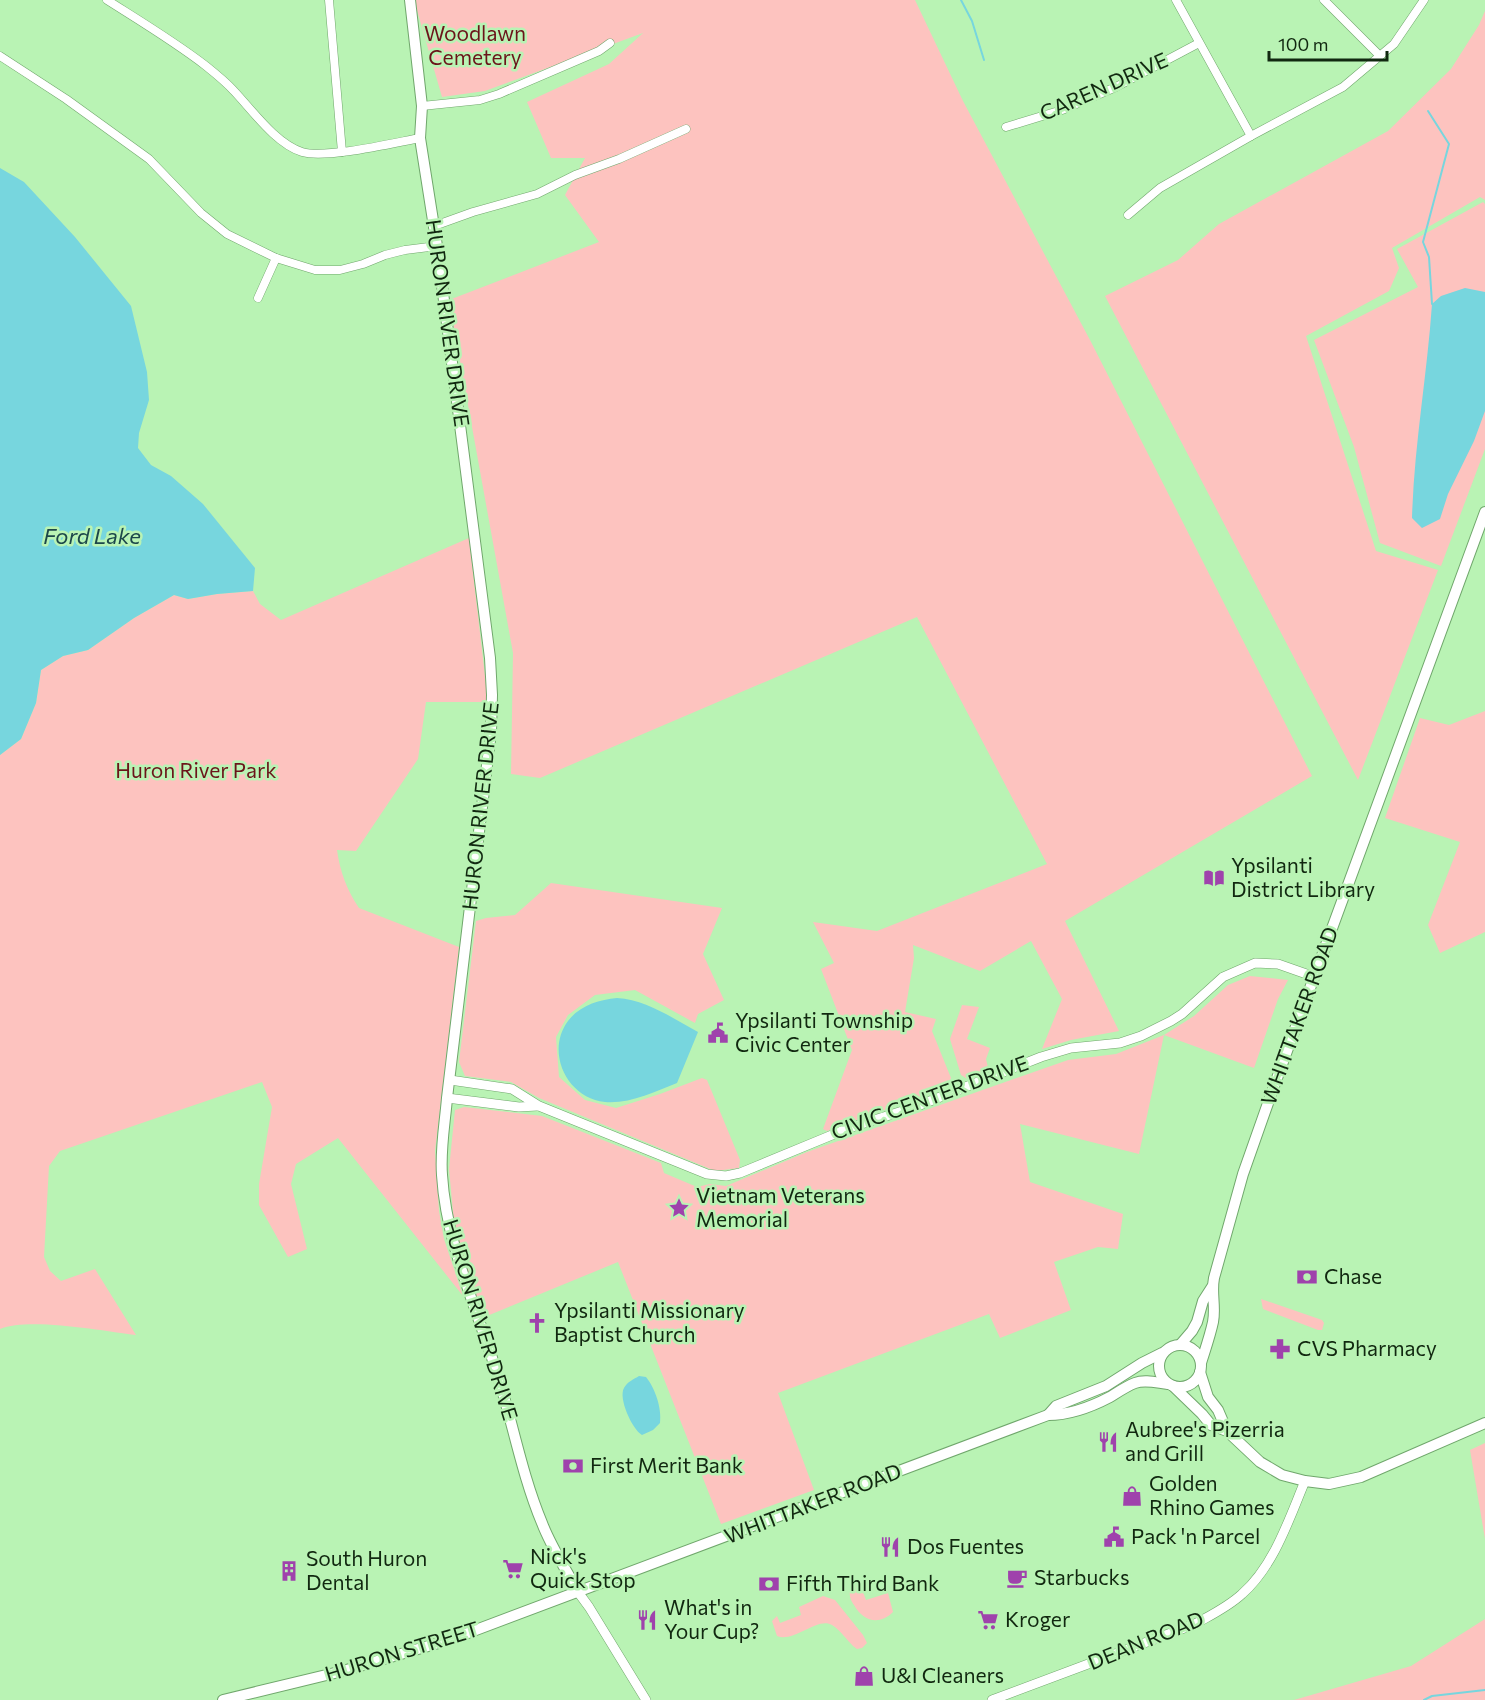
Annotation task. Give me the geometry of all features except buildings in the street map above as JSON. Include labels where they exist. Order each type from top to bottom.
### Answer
[{"type":"main road","name":"HURON RIVER DRIVE","points":[[410,0],[422,106],[420,138],[437,246],[480,571],[492,695],[491,732],[447,1098],[441,1173],[451,1236],[495,1366],[533,1498],[543,1525],[578,1592]]},
{"type":"main road","name":"WHITTAKER ROAD","points":[[1180,1345],[1191,1333],[1203,1301],[1212,1287],[1243,1174],[1485,512]]},
{"type":"main road","name":"WHITTAKER ROAD","points":[[1201,1368],[1213,1321],[1212,1287]]},
{"type":"main road","points":[[1227,1431],[1218,1410],[1208,1397],[1197,1353],[1191,1348],[1180,1345],[1169,1347],[1162,1353],[1158,1364],[1160,1374],[1170,1385],[1202,1413],[1211,1425],[1227,1431],[1260,1462],[1282,1475],[1305,1481],[1329,1484],[1361,1477],[1485,1424]]},
{"type":"main road","name":"WHITTAKER ROAD","points":[[578,1592],[1048,1414],[1056,1406],[1106,1386],[1162,1353]]},
{"type":"main road","points":[[1170,1385],[1179,1388],[1188,1386],[1196,1380],[1201,1368]]},
{"type":"main road","name":"WHITTAKER ROAD","points":[[1048,1414],[1072,1413],[1104,1400],[1135,1383],[1170,1385]]},
{"type":"main road","name":"HURON STREET","points":[[223,1700],[398,1656],[452,1639],[578,1592]]},
{"type":"street","points":[[107,0],[206,66],[233,89],[280,139],[302,152],[342,152],[420,138]]},
{"type":"street","points":[[329,0],[342,152]]},
{"type":"street","points":[[1176,0],[1251,136]]},
{"type":"street","points":[[1324,0],[1380,56]]},
{"type":"street","points":[[1128,215],[1160,188],[1343,87],[1394,44],[1424,0]]},
{"type":"street","points":[[422,106],[480,100],[499,94],[599,51],[610,43]]},
{"type":"street","name":"CAREN DRIVE","points":[[1006,127],[1062,110],[1116,87],[1199,43]]},
{"type":"street","points":[[0,56],[66,99],[149,159],[201,213],[227,234],[276,258],[315,270],[340,270],[405,250],[437,246]]},
{"type":"street","points":[[434,226],[537,194],[575,175],[619,159],[686,129]]},
{"type":"street","points":[[258,298],[276,258]]},
{"type":"street","name":"CIVIC CENTER DRIVE","points":[[450,1080],[512,1089],[539,1106],[707,1174],[726,1176],[749,1169],[849,1128],[915,1107],[1041,1057],[1071,1048],[1120,1043],[1142,1036],[1182,1014],[1223,977],[1255,963],[1278,964],[1315,977]]},
{"type":"street","name":"CIVIC CENTER DRIVE","points":[[447,1098],[519,1107],[539,1106]]},
{"type":"street","name":"DEAN ROAD","points":[[992,1700],[1195,1624],[1219,1611],[1243,1594],[1261,1573],[1276,1547],[1305,1481]]},
{"type":"street","points":[[578,1592],[646,1700]]},
{"type":"green space","name":"Woodlawn Cemetery","points":[[414,0],[915,0],[963,101],[1090,340],[1312,776],[1065,921],[1119,1031],[1071,1040],[1042,1049],[1062,999],[1031,941],[980,971],[913,945],[914,958],[905,1012],[936,1019],[932,1031],[951,1078],[947,1087],[827,1131],[823,1129],[852,1050],[821,969],[834,963],[813,922],[877,931],[1047,864],[917,617],[540,778],[511,774],[513,653],[449,300],[599,242],[565,195],[585,158],[551,158],[527,102],[609,64],[643,33],[485,91],[442,97]]},
{"type":"green space","points":[[1485,11],[1485,200],[1480,197],[1392,248],[1399,268],[1389,291],[1306,336],[1376,551],[1438,570],[1358,780],[1105,296],[1178,260],[1219,224],[1388,131],[1451,69],[1479,25]]},
{"type":"green space","points":[[1483,202],[1485,204],[1485,449],[1441,566],[1380,543],[1354,447],[1314,340],[1418,287],[1397,249]]},
{"type":"green space","name":"Huron River Park","points":[[469,538],[488,702],[426,702],[418,759],[356,851],[337,850],[345,880],[359,908],[459,947],[435,1151],[439,1211],[444,1239],[463,1296],[338,1138],[296,1164],[291,1184],[307,1249],[288,1257],[259,1205],[259,1184],[272,1107],[262,1082],[60,1151],[49,1166],[44,1257],[50,1271],[61,1281],[95,1269],[136,1335],[86,1328],[29,1324],[0,1329],[0,755],[21,739],[36,703],[41,670],[63,656],[88,650],[134,618],[174,595],[188,599],[253,591],[260,604],[281,620]]},
{"type":"green space","points":[[1485,711],[1485,932],[1440,953],[1428,925],[1460,842],[1385,818],[1420,718],[1449,725]]},
{"type":"green space","points":[[551,883],[722,908],[703,954],[724,1000],[698,1014],[695,1023],[635,990],[595,995],[568,1015],[556,1037],[559,1077],[585,1100],[616,1108],[702,1078],[707,1080],[740,1160],[739,1168],[715,1171],[539,1098],[511,1082],[465,1076],[459,1062],[476,921],[515,915]]},
{"type":"green space","points":[[1250,976],[1288,980],[1278,999],[1254,1068],[1164,1035],[1194,1016],[1228,985]]},
{"type":"green space","points":[[962,1005],[979,1007],[967,1039],[990,1048],[986,1059],[989,1072],[969,1080],[961,1075],[950,1039]]},
{"type":"green space","points":[[1164,1035],[1139,1154],[1020,1124],[1030,1182],[1123,1214],[1118,1249],[1098,1247],[1054,1262],[1071,1310],[1000,1338],[989,1314],[778,1393],[814,1490],[721,1524],[618,1262],[482,1318],[455,1234],[449,1169],[455,1110],[464,1107],[542,1116],[661,1163],[664,1173],[697,1187],[710,1184],[726,1186],[807,1152],[1068,1060],[1116,1054]]},
{"type":"green space","points":[[1261,1299],[1322,1320],[1324,1323],[1322,1330],[1263,1309]]},
{"type":"green space","points":[[1485,1443],[1485,1539],[1470,1450]]},
{"type":"green space","points":[[856,1584],[860,1584],[866,1600],[888,1593],[893,1612],[877,1620],[862,1615],[850,1597],[850,1590]]},
{"type":"green space","points":[[823,1596],[835,1600],[863,1635],[867,1643],[862,1648],[857,1649],[841,1632],[826,1623],[791,1636],[777,1636],[772,1621],[777,1616],[780,1623],[801,1615],[799,1607]]},
{"type":"green space","points":[[1485,1619],[1485,1700],[1294,1700],[1411,1666]]},
{"type":"water","name":"Ford Lake","points":[[0,168],[24,182],[75,237],[131,306],[147,372],[149,400],[139,433],[138,448],[151,465],[171,476],[203,504],[255,568],[253,591],[188,599],[174,595],[134,618],[88,650],[63,656],[41,670],[36,703],[21,739],[0,755]]},
{"type":"water","points":[[1465,288],[1485,292],[1485,411],[1474,441],[1448,494],[1440,519],[1422,528],[1412,518],[1415,464],[1432,304],[1441,296]]},
{"type":"water","points":[[617,998],[649,1006],[698,1032],[677,1083],[633,1099],[605,1102],[592,1099],[571,1083],[564,1072],[559,1046],[561,1033],[573,1015],[584,1007]]},
{"type":"water","points":[[639,1376],[646,1377],[652,1387],[659,1405],[660,1417],[660,1423],[653,1430],[642,1435],[630,1420],[623,1399],[625,1386]]},
{"type":"waterway","points":[[961,0],[972,21],[984,60]]},
{"type":"waterway","points":[[1428,111],[1449,144],[1423,242],[1429,257],[1432,304]]},
{"type":"waterway","points":[[1424,1700],[1432,1696],[1485,1690]]},
{"type":"place","name":"Ypsilanti District Library","points":[[1214,878]]},
{"type":"place","name":"Ypsilanti Township Civic Center","points":[[718,1033]]},
{"type":"place","name":"Vietnam Veterans Memorial","points":[[679,1208]]},
{"type":"place","name":"Chase","points":[[1307,1277]]},
{"type":"place","name":"Ypsilanti Missionary Baptist Church","points":[[537,1323]]},
{"type":"place","name":"CVS Pharmacy","points":[[1280,1349]]},
{"type":"place","name":"Aubree's Pizerria and Grill","points":[[1108,1442]]},
{"type":"place","name":"First Merit Bank","points":[[573,1466]]},
{"type":"place","name":"Golden Rhino Games","points":[[1132,1496]]},
{"type":"place","name":"Pack 'n Parcel","points":[[1114,1537]]},
{"type":"place","name":"Dos Fuentes","points":[[890,1547]]},
{"type":"place","name":"Nick's Quick Stop","points":[[513,1569]]},
{"type":"place","name":"South Huron Dental","points":[[289,1571]]},
{"type":"place","name":"Starbucks","points":[[1017,1578]]},
{"type":"place","name":"Fifth Third Bank","points":[[769,1584]]},
{"type":"place","name":"What's in Your Cup?","points":[[647,1620]]},
{"type":"place","name":"Kroger","points":[[988,1620]]},
{"type":"place","name":"U&I Cleaners","points":[[864,1676]]}]
